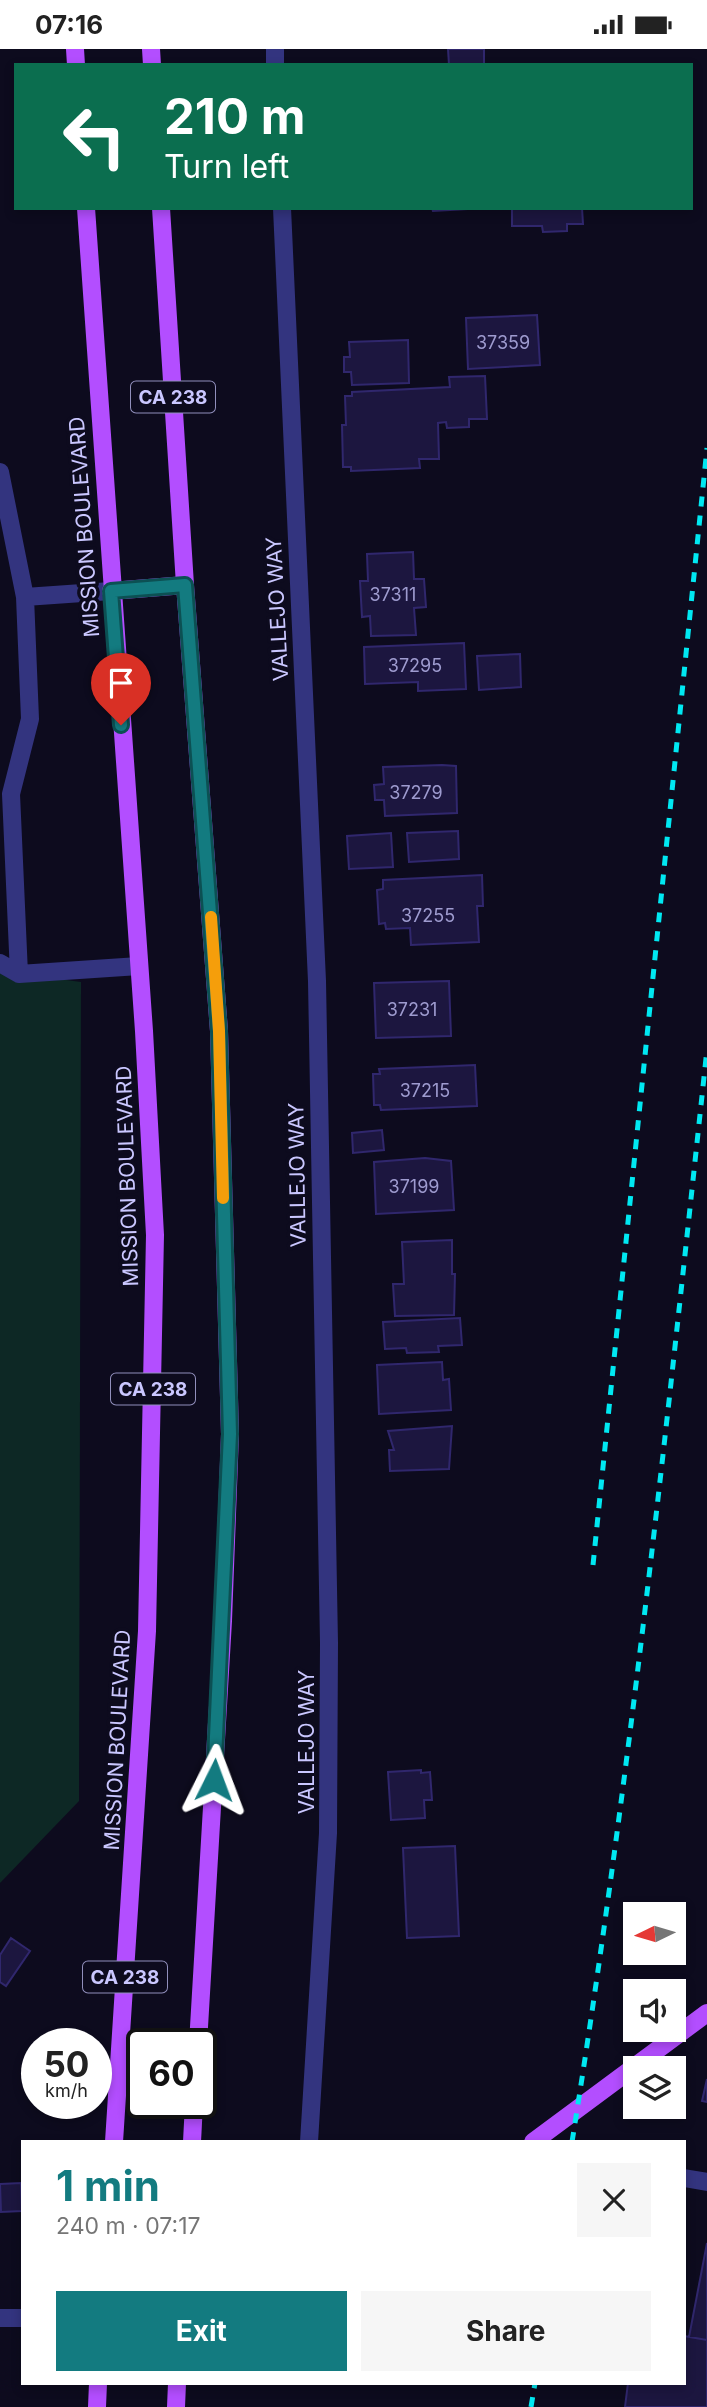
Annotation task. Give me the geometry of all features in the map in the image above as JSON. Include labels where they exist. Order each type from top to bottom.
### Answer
[{"type":"main road","name":"MISSION BOULEVARD","points":[[86,210],[155,1235],[153,1443],[147,1631],[114,2140]]},
{"type":"main road","name":"CA 238","points":[[162,210],[185,585],[219,1031],[230,1434],[223,1621],[199,2028]]},
{"type":"main road","points":[[111,591],[185,585]]},
{"type":"main road","points":[[536,2140],[707,2013]]},
{"type":"main road","points":[[192,2140],[193,2119]]},
{"type":"main road","points":[[97,2407],[98,2385]]},
{"type":"main road","points":[[176,2407],[177,2385]]},
{"type":"street","name":"VALLEJO WAY","points":[[282,210],[317,981],[329,1643],[328,1833],[309,2140]]},
{"type":"street","points":[[0,472],[25,597],[30,719],[5,794],[19,974]]},
{"type":"street","points":[[25,597],[111,591]]},
{"type":"street","points":[[0,963],[19,974],[139,966]]},
{"type":"street","points":[[686,2178],[707,2182]]},
{"type":"street","points":[[0,2318],[21,2318]]},
{"type":"green space","points":[[0,971],[81,982],[79,1801],[0,1883]]},
{"type":"building","points":[[448,49],[484,49],[484,63],[449,63]]},
{"type":"building","points":[[512,210],[582,210],[583,224],[567,224],[567,231],[543,232],[542,226],[512,226]]},
{"type":"building","points":[[537,315],[540,365],[468,369],[466,318]]},
{"type":"building","points":[[408,340],[409,383],[352,385],[351,372],[344,372],[344,357],[350,357],[349,342]]},
{"type":"building","points":[[485,376],[487,419],[469,419],[469,427],[447,428],[446,422],[438,423],[439,459],[419,459],[420,468],[351,471],[351,467],[343,467],[342,425],[346,425],[345,396],[352,396],[352,392],[450,387],[449,377]]},
{"type":"building","points":[[413,552],[414,579],[424,579],[426,607],[414,608],[416,635],[371,636],[370,616],[362,617],[360,581],[368,581],[367,554]]},
{"type":"building","points":[[464,643],[466,689],[418,691],[418,682],[365,684],[364,647]]},
{"type":"building","points":[[520,654],[521,687],[479,690],[477,656]]},
{"type":"building","points":[[456,766],[457,813],[385,816],[384,800],[375,800],[374,785],[384,784],[383,767]]},
{"type":"building","points":[[458,831],[459,859],[409,862],[407,833]]},
{"type":"building","points":[[391,833],[393,867],[349,869],[347,836]]},
{"type":"building","points":[[482,875],[483,906],[477,906],[479,942],[411,945],[410,928],[386,929],[385,923],[379,924],[377,890],[383,889],[383,880]]},
{"type":"building","points":[[449,981],[451,1036],[376,1038],[374,983]]},
{"type":"building","points":[[475,1065],[477,1106],[381,1110],[380,1105],[374,1105],[373,1074],[380,1074],[379,1069]]},
{"type":"building","points":[[382,1130],[384,1150],[353,1153],[352,1133]]},
{"type":"building","points":[[425,1158],[451,1161],[454,1210],[376,1214],[374,1162]]},
{"type":"building","points":[[452,1240],[454,1315],[395,1316],[393,1284],[404,1284],[402,1242]]},
{"type":"building","points":[[460,1318],[462,1345],[438,1346],[439,1352],[407,1353],[406,1348],[385,1349],[383,1322]]},
{"type":"building","points":[[442,1362],[443,1380],[449,1379],[451,1410],[379,1414],[377,1365]]},
{"type":"building","points":[[452,1426],[449,1469],[390,1471],[389,1450],[394,1450],[388,1431]]},
{"type":"building","points":[[421,1770],[421,1773],[430,1772],[432,1800],[424,1800],[425,1818],[391,1820],[388,1772]]},
{"type":"building","points":[[455,1846],[459,1936],[407,1938],[403,1848]]},
{"type":"building","points":[[11,1938],[30,1951],[6,1986],[0,1982],[0,1955]]},
{"type":"building","points":[[707,2079],[707,2102],[702,2101]]},
{"type":"building","points":[[21,2183],[21,2211],[1,2212],[0,2184]]},
{"type":"building","points":[[707,2243],[707,2340],[689,2337]]},
{"type":"building","points":[[686,2336],[707,2340],[707,2407],[625,2407],[628,2385],[686,2385]]},
{"type":"railway","points":[[593,1565],[707,448]]},
{"type":"railway","points":[[572,2140],[630,1733],[707,1049]]},
{"type":"railway","points":[[531,2407],[535,2385]]},
{"type":"slow traffic","points":[[211,917],[219,1031],[223,1198]]},
{"type":"route","points":[[121,725],[111,591],[185,585],[219,1031],[230,1434],[214,1780]]}]
